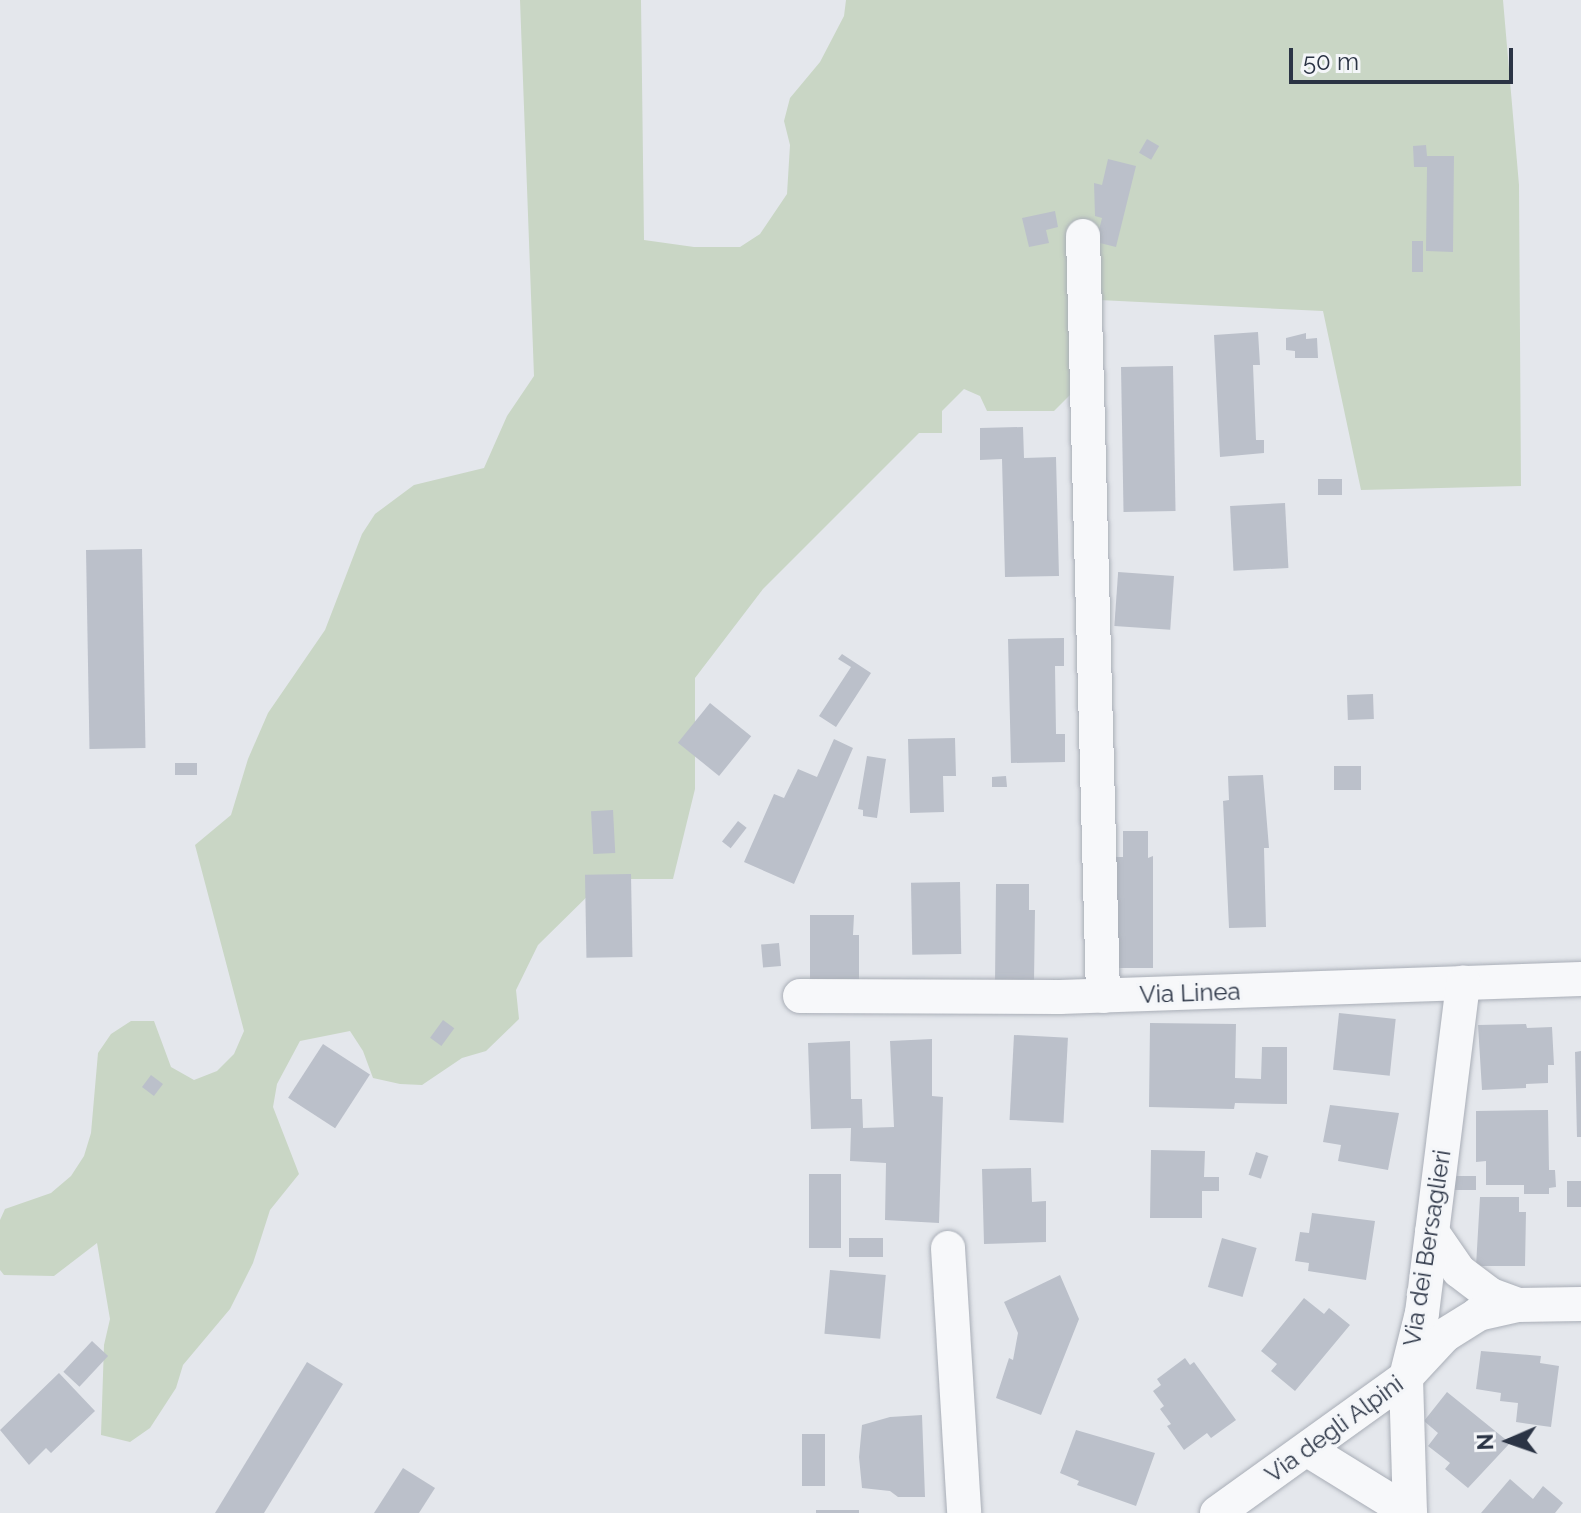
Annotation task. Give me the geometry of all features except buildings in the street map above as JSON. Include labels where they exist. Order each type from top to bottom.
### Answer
[{"type":"street","points":[[1083,236],[1103,996]]},
{"type":"street","name":"Via Linea","points":[[800,996],[1103,996],[1581,979]]},
{"type":"street","name":"Via dei Bersaglieri","points":[[1410,1513],[1406,1377],[1422,1313],[1463,983]]},
{"type":"street","points":[[1432,1232],[1459,1271],[1491,1295],[1518,1305]]},
{"type":"street","points":[[948,1248],[964,1513]]},
{"type":"street","name":"Via degli Alpini","points":[[1217,1513],[1406,1377],[1445,1335],[1478,1314],[1518,1305],[1581,1304]]},
{"type":"street","name":"Via dei Bersaglieri","points":[[1308,1450],[1410,1513]]},
{"type":"green space","points":[[520,0],[641,0],[644,240],[694,247],[740,247],[760,234],[787,194],[790,145],[784,121],[790,98],[820,62],[844,16],[846,0],[1503,0],[1519,185],[1521,486],[1361,490],[1323,311],[1099,300],[1076,389],[1054,411],[987,411],[980,396],[964,389],[942,411],[942,433],[919,433],[763,589],[695,678],[695,789],[673,879],[605,879],[538,945],[516,990],[519,1019],[486,1051],[462,1058],[422,1085],[373,1078],[363,1051],[350,1031],[300,1041],[277,1084],[273,1107],[299,1174],[270,1210],[253,1263],[230,1309],[183,1365],[176,1388],[150,1428],[130,1442],[101,1435],[104,1345],[110,1319],[97,1243],[54,1276],[4,1275],[0,1270],[0,1220],[5,1209],[51,1193],[71,1176],[84,1156],[91,1133],[98,1053],[111,1034],[131,1021],[154,1021],[171,1067],[194,1080],[217,1071],[234,1054],[244,1031],[195,845],[231,815],[248,759],[268,713],[325,630],[362,534],[375,514],[414,485],[484,468],[507,416],[534,376]]}]
